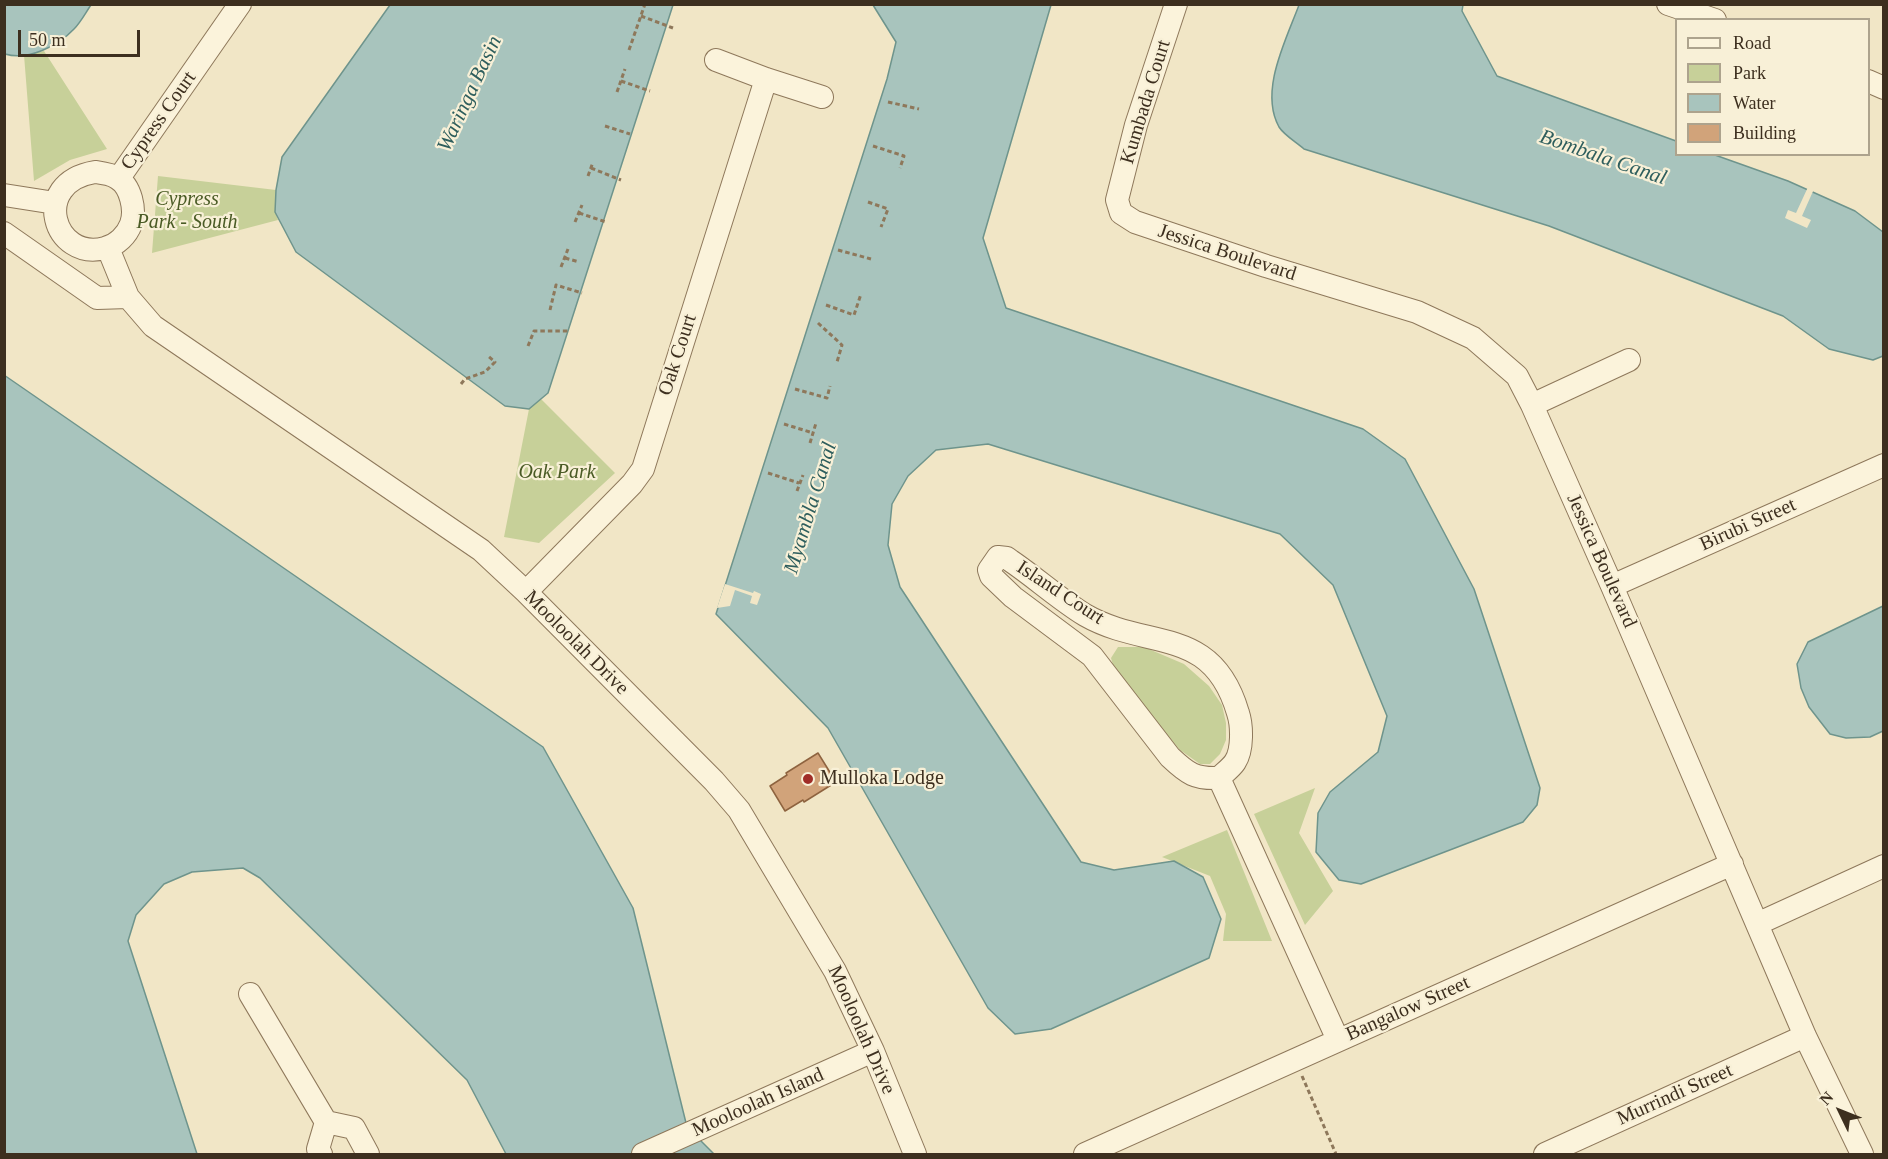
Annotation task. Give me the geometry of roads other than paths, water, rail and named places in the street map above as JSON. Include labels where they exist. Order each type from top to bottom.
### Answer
[{"type":"street","name":"Cypress Court","points":[[119,178],[240,4]]},
{"type":"street","name":"Kumbada Court","points":[[1117,200],[1136,125],[1176,4]]},
{"type":"street","points":[[1668,4],[1709,18]]},
{"type":"street","points":[[716,60],[822,97]]},
{"type":"street","name":"Oak Court","points":[[526,592],[632,484],[643,469],[766,79]]},
{"type":"street","points":[[1870,81],[1884,87]]},
{"type":"street","points":[[95,172],[119,178],[131,198],[133,218],[128,231],[120,241],[108,248],[94,250],[81,248],[69,241],[60,231],[55,218],[56,203],[60,191],[69,181],[81,174],[95,172]]},
{"type":"street","points":[[4,195],[56,203]]},
{"type":"street","name":"Jessica Boulevard","points":[[1117,200],[1121,213],[1135,222],[1266,266],[1417,312],[1473,338],[1517,376],[1612,586],[1805,1036],[1862,1155]]},
{"type":"street","points":[[4,233],[97,298],[128,297]]},
{"type":"street","name":"Mooloolah Drive","points":[[108,248],[128,297],[153,326],[481,550],[526,592],[714,781],[739,810],[830,962],[873,1052],[915,1155]]},
{"type":"street","points":[[1532,405],[1629,360]]},
{"type":"street","name":"Birubi Street","points":[[1612,586],[1884,465]]},
{"type":"street","name":"Island Court","points":[[998,557],[1007,558],[1086,615],[1113,627],[1159,639],[1198,653],[1217,669],[1229,686],[1242,729],[1236,760],[1219,778],[1201,779],[1183,769],[1170,757],[1092,657],[1013,597],[991,576],[989,570],[998,557]]},
{"type":"street","points":[[1092,657],[1103,637],[1113,627]]},
{"type":"street","points":[[1219,778],[1338,1040]]},
{"type":"street","name":"Bangalow Street","points":[[1085,1155],[1732,864]]},
{"type":"street","points":[[1757,924],[1884,866]]},
{"type":"street","points":[[250,994],[326,1122],[318,1149],[321,1155]]},
{"type":"street","name":"Murrindi Street","points":[[1545,1155],[1805,1036]]},
{"type":"street","name":"Mooloolah Island","points":[[643,1155],[873,1052]]},
{"type":"street","points":[[326,1122],[354,1128],[368,1155]]},
{"type":"water","points":[[4,5],[91,5],[77,26],[60,41],[33,54],[14,56],[5,54]]},
{"type":"water","name":"Waringa Basin","points":[[390,5],[673,5],[548,393],[529,409],[505,406],[296,252],[275,212],[282,157]]},
{"type":"water","name":"Myambla Canal","points":[[873,5],[1051,5],[983,238],[1006,308],[1363,429],[1405,459],[1474,589],[1540,788],[1537,805],[1523,822],[1361,884],[1339,880],[1316,852],[1318,813],[1330,792],[1378,752],[1387,716],[1333,585],[1280,534],[988,444],[936,450],[908,476],[892,504],[888,545],[900,587],[1081,862],[1114,870],[1174,861],[1203,877],[1221,919],[1209,958],[1051,1029],[1015,1034],[988,1008],[828,728],[716,614],[887,79],[896,42]]},
{"type":"water","name":"Bombala Canal","points":[[1299,5],[1463,5],[1462,11],[1497,76],[1675,141],[1675,156],[1718,156],[1788,181],[1855,211],[1883,232],[1883,356],[1873,360],[1829,349],[1783,316],[1549,226],[1304,149],[1279,127],[1274,113],[1273,82],[1282,49]]},
{"type":"water","points":[[4,375],[543,747],[633,908],[687,1127],[714,1154],[506,1154],[467,1080],[260,878],[243,868],[192,872],[164,884],[136,915],[128,941],[197,1154],[5,1154]]},
{"type":"water","points":[[1883,606],[1883,731],[1870,737],[1846,738],[1830,734],[1809,707],[1801,688],[1797,664],[1808,642]]},
{"type":"place","name":"Mulloka Lodge","points":[[808,779]]},
{"type":"park label","name":"Cypress Park - South","points":[[187,212]]},
{"type":"park label","name":"Oak Park","points":[[557,473]]}]
